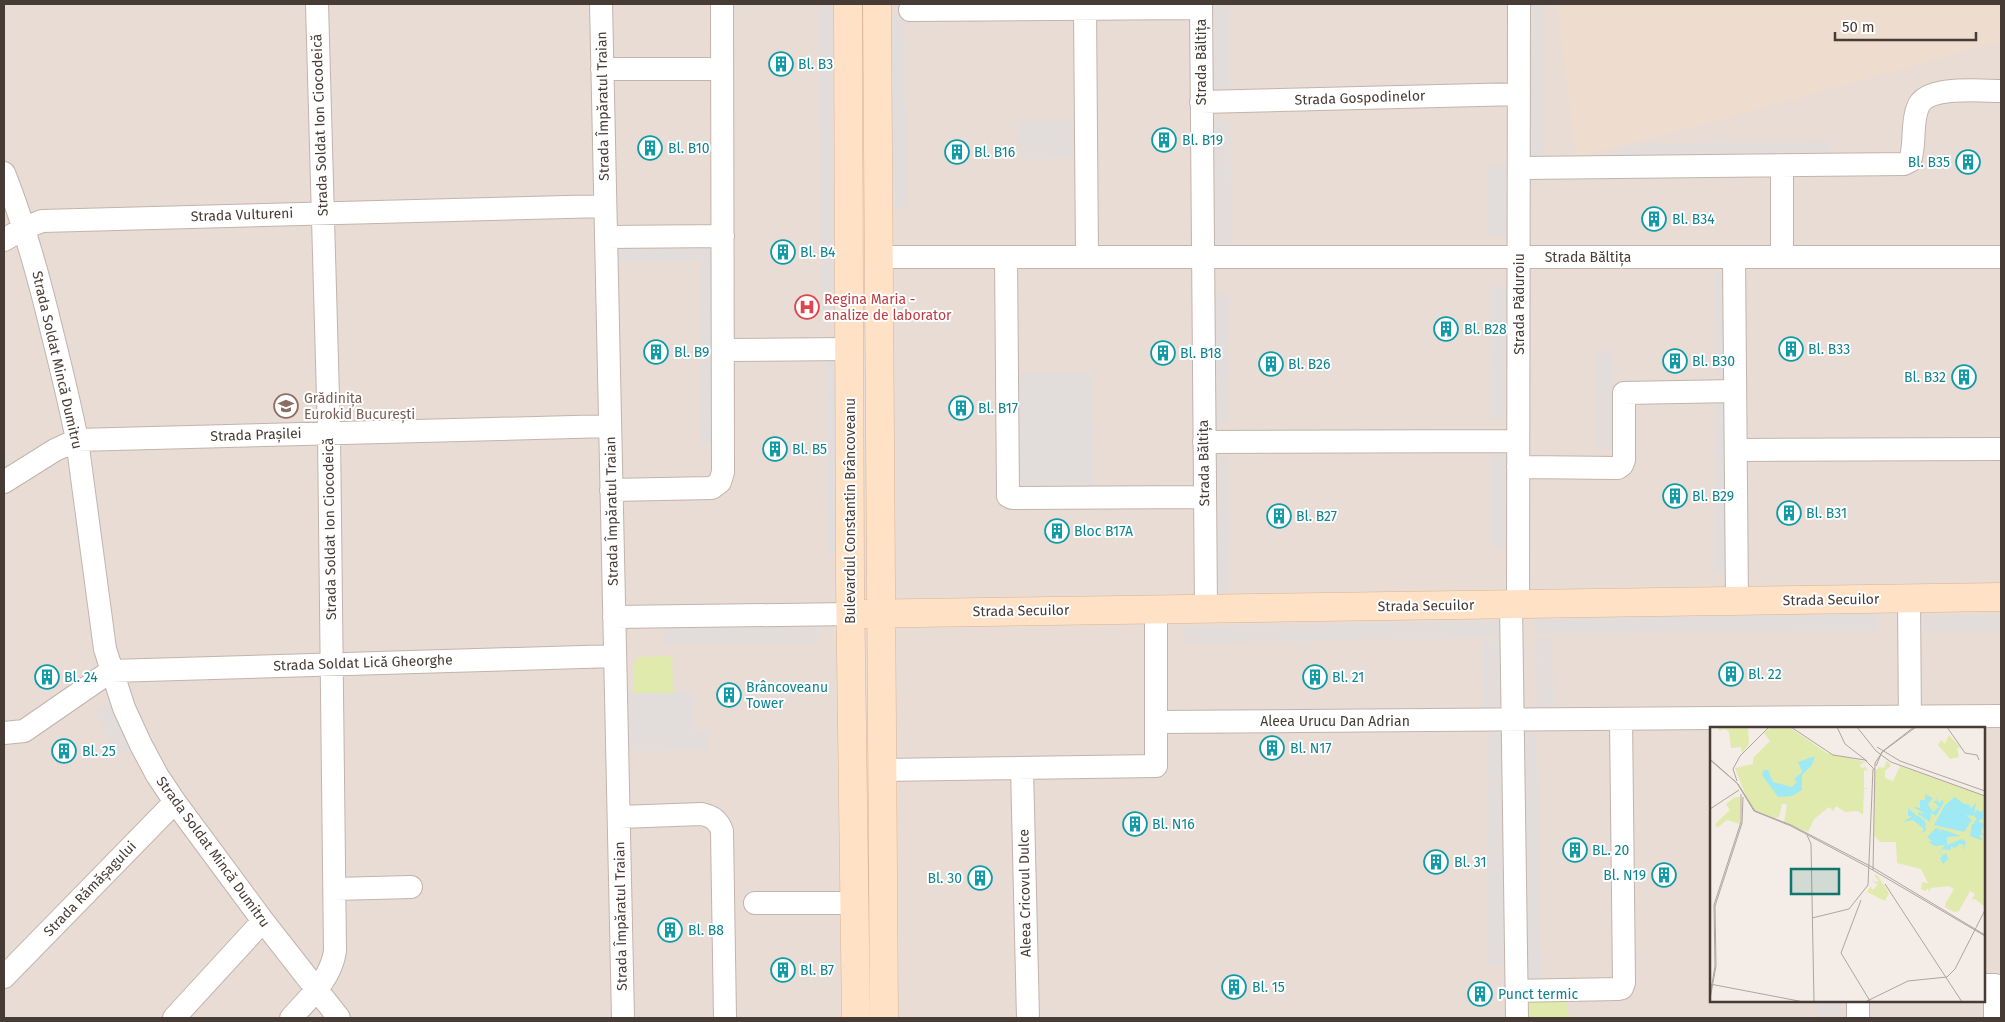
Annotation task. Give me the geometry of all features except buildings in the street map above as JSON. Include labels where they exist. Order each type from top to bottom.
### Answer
[{"type":"main road","name":"Bulevardul Constantin Brâncoveanu","points":[[848,4],[851,614],[856,1018]]},
{"type":"main road","points":[[877,4],[884,1018]]},
{"type":"main road","name":"Strada Secuilor","points":[[851,614],[2001,597]]},
{"type":"street","name":"Strada Soldat Ion Ciocodeică","points":[[291,1018],[328,975],[333,965],[335,951],[329,434],[317,4]]},
{"type":"street","name":"Strada Împăratul Traian","points":[[600,4],[623,1018]]},
{"type":"street","points":[[611,490],[712,488],[720,482],[723,472],[722,4]]},
{"type":"street","name":"Strada Păduroiu","points":[[1515,604],[1518,467],[1519,4]]},
{"type":"street","name":"Strada Băltița","points":[[910,10],[1201,6],[1206,608]]},
{"type":"street","points":[[1085,9],[1087,257]]},
{"type":"street","points":[[602,69],[722,69]]},
{"type":"street","points":[[1519,168],[1904,164],[1910,160],[1913,152],[1918,106],[1924,98],[1935,93],[1956,91],[2001,91]]},
{"type":"street","name":"Strada Gospodinelor","points":[[1201,102],[1519,94]]},
{"type":"street","points":[[1782,166],[1782,257]]},
{"type":"street","name":"Strada Soldat Mincă Dumitru","points":[[4,173],[24,228],[39,278],[77,440],[102,632],[111,671],[124,708],[157,775],[263,921],[339,1018]]},
{"type":"street","name":"Strada Vultureni","points":[[4,240],[24,228],[42,221],[605,206]]},
{"type":"street","points":[[606,237],[723,236]]},
{"type":"street","name":"Strada Băltița","points":[[878,257],[2001,257]]},
{"type":"street","points":[[1006,257],[1008,496],[1012,498],[1204,497]]},
{"type":"street","points":[[1734,257],[1737,601]]},
{"type":"street","points":[[723,350],[849,349]]},
{"type":"street","points":[[1518,467],[1618,468],[1624,460],[1624,393],[1735,391]]},
{"type":"street","name":"Strada Prașilei","points":[[4,482],[55,450],[77,440],[610,426]]},
{"type":"street","points":[[1204,442],[1518,441]]},
{"type":"street","points":[[1736,450],[2001,449]]},
{"type":"street","points":[[1909,599],[1910,722]]},
{"type":"street","points":[[1515,604],[1513,720],[1517,1018]]},
{"type":"street","points":[[882,770],[1156,766],[1156,609]]},
{"type":"street","points":[[614,617],[851,614]]},
{"type":"street","name":"Strada Soldat Lică Gheorghe","points":[[111,671],[615,656]]},
{"type":"street","points":[[4,734],[24,731],[111,671]]},
{"type":"street","name":"Aleea Urucu Dan Adrian","points":[[1156,722],[1621,719],[1805,723],[1910,722],[2001,716]]},
{"type":"street","points":[[1517,991],[1618,989],[1622,988],[1624,984],[1621,719]]},
{"type":"street","name":"Aleea Cricovul Dulce","points":[[1022,768],[1028,1018]]},
{"type":"street","name":"Strada Rămășagului","points":[[4,977],[176,802]]},
{"type":"street","points":[[619,817],[702,814],[712,817],[718,822],[722,831],[725,1018]]},
{"type":"street","points":[[335,889],[411,887]]},
{"type":"street","points":[[755,903],[855,903]]},
{"type":"street","points":[[174,1018],[263,921]]},
{"type":"street","points":[[1985,985],[1995,985],[1995,1018]]},
{"type":"street","points":[[1858,1002],[1858,1018]]},
{"type":"shaded area","points":[[4,4],[2001,4],[2001,1018],[4,1018]]},
{"type":"shaded area","points":[[819,4],[844,4],[847,312],[822,313]]},
{"type":"shaded area","points":[[1212,4],[1229,4],[1230,89],[1213,89]]},
{"type":"shaded area","points":[[1528,4],[1544,4],[1543,156],[1527,156]]},
{"type":"shaded area","points":[[1557,4],[2001,4],[2001,41],[1696,126],[1576,157]]},
{"type":"shaded area","points":[[904,16],[906,207],[884,208],[883,17]]},
{"type":"shaded area","points":[[1023,120],[1079,120],[1079,157],[1023,159],[1016,141]]},
{"type":"shaded area","points":[[1213,121],[1230,121],[1232,245],[1215,246]]},
{"type":"shaded area","points":[[1830,142],[1830,157],[1612,160],[1612,152],[1639,144]]},
{"type":"shaded area","points":[[1487,166],[1507,166],[1509,235],[1488,235]]},
{"type":"shaded area","points":[[719,248],[720,445],[702,445],[701,261],[617,261],[617,249]]},
{"type":"shaded area","points":[[1728,272],[1729,376],[1715,376],[1714,273]]},
{"type":"shaded area","points":[[1489,287],[1505,287],[1505,420],[1490,420]]},
{"type":"shaded area","points":[[1214,294],[1227,294],[1228,423],[1215,424]]},
{"type":"shaded area","points":[[1597,351],[1612,351],[1613,449],[1598,449]]},
{"type":"shaded area","points":[[825,361],[844,361],[846,552],[827,552]]},
{"type":"shaded area","points":[[1092,372],[1093,491],[1015,492],[1015,373]]},
{"type":"shaded area","points":[[1715,400],[1729,400],[1729,573],[1714,573]]},
{"type":"shaded area","points":[[1490,454],[1507,454],[1507,547],[1491,547]]},
{"type":"shaded area","points":[[1228,455],[1230,591],[1215,591],[1213,456]]},
{"type":"shaded area","points":[[1878,614],[1878,630],[1536,634],[1536,618]]},
{"type":"shaded area","points":[[2001,615],[2001,631],[1924,632],[1924,616]]},
{"type":"shaded area","points":[[1499,621],[1499,637],[1185,643],[1184,627]]},
{"type":"shaded area","points":[[817,627],[817,643],[663,644],[663,628]]},
{"type":"shaded area","points":[[1552,638],[1553,710],[1537,710],[1536,639]]},
{"type":"shaded area","points":[[1482,641],[1499,641],[1500,710],[1483,710]]},
{"type":"shaded area","points":[[693,692],[694,732],[707,732],[708,749],[628,751],[627,694]]},
{"type":"shaded area","points":[[112,702],[135,746],[118,755],[95,712]]},
{"type":"shaded area","points":[[1487,733],[1504,733],[1507,964],[1488,965]]},
{"type":"shaded area","points":[[1521,734],[1536,734],[1541,981],[1526,981]]},
{"type":"shaded area","points":[[1818,1002],[1841,1002],[1841,1018],[1818,1018]]},
{"type":"green space","points":[[672,656],[673,693],[633,693],[633,667],[636,659],[639,657]]},
{"type":"green space","points":[[1517,991],[1566,1001],[1569,1018],[1517,1018]]},
{"type":"place","name":"Bl. B3","points":[[781,64]]},
{"type":"place","name":"Bl. B19","points":[[1164,140]]},
{"type":"place","name":"Bl. B10","points":[[650,148]]},
{"type":"place","name":"Bl. B16","points":[[957,152]]},
{"type":"place","name":"Bl. B35","points":[[1968,162]]},
{"type":"place","name":"Bl. B34","points":[[1654,219]]},
{"type":"place","name":"Bl. B4","points":[[783,252]]},
{"type":"place","name":"Regina Maria - analize de laborator","points":[[807,307]]},
{"type":"place","name":"Bl. B28","points":[[1446,329]]},
{"type":"place","name":"Bl. B33","points":[[1791,349]]},
{"type":"place","name":"Bl. B9","points":[[656,352]]},
{"type":"place","name":"Bl. B18","points":[[1163,353]]},
{"type":"place","name":"Bl. B30","points":[[1675,361]]},
{"type":"place","name":"Bl. B26","points":[[1271,364]]},
{"type":"place","name":"Bl. B32","points":[[1964,377]]},
{"type":"place","name":"Grădinița Eurokid București","points":[[286,406]]},
{"type":"place","name":"Bl. B17","points":[[961,408]]},
{"type":"place","name":"Bl. B5","points":[[775,449]]},
{"type":"place","name":"Bl. B29","points":[[1675,496]]},
{"type":"place","name":"Bl. B31","points":[[1789,513]]},
{"type":"place","name":"Bl. B27","points":[[1279,516]]},
{"type":"place","name":"Bloc B17A","points":[[1057,531]]},
{"type":"place","name":"Bl. 22","points":[[1731,674]]},
{"type":"place","name":"Bl. 24","points":[[47,677]]},
{"type":"place","name":"Bl. 21","points":[[1315,677]]},
{"type":"place","name":"Brâncoveanu Tower","points":[[729,695]]},
{"type":"place","name":"Bl. N17","points":[[1272,748]]},
{"type":"place","name":"Bl. 25","points":[[64,751]]},
{"type":"place","name":"Bl. N16","points":[[1135,824]]},
{"type":"place","name":"BL. 20","points":[[1575,850]]},
{"type":"place","name":"Bl. 31","points":[[1436,862]]},
{"type":"place","name":"Bl. N19","points":[[1664,875]]},
{"type":"place","name":"Bl. 30","points":[[980,878]]},
{"type":"place","name":"Bl. B8","points":[[670,930]]},
{"type":"place","name":"Bl. B7","points":[[783,970]]},
{"type":"place","name":"Bl. 15","points":[[1234,987]]},
{"type":"place","name":"Punct termic","points":[[1480,994]]}]
